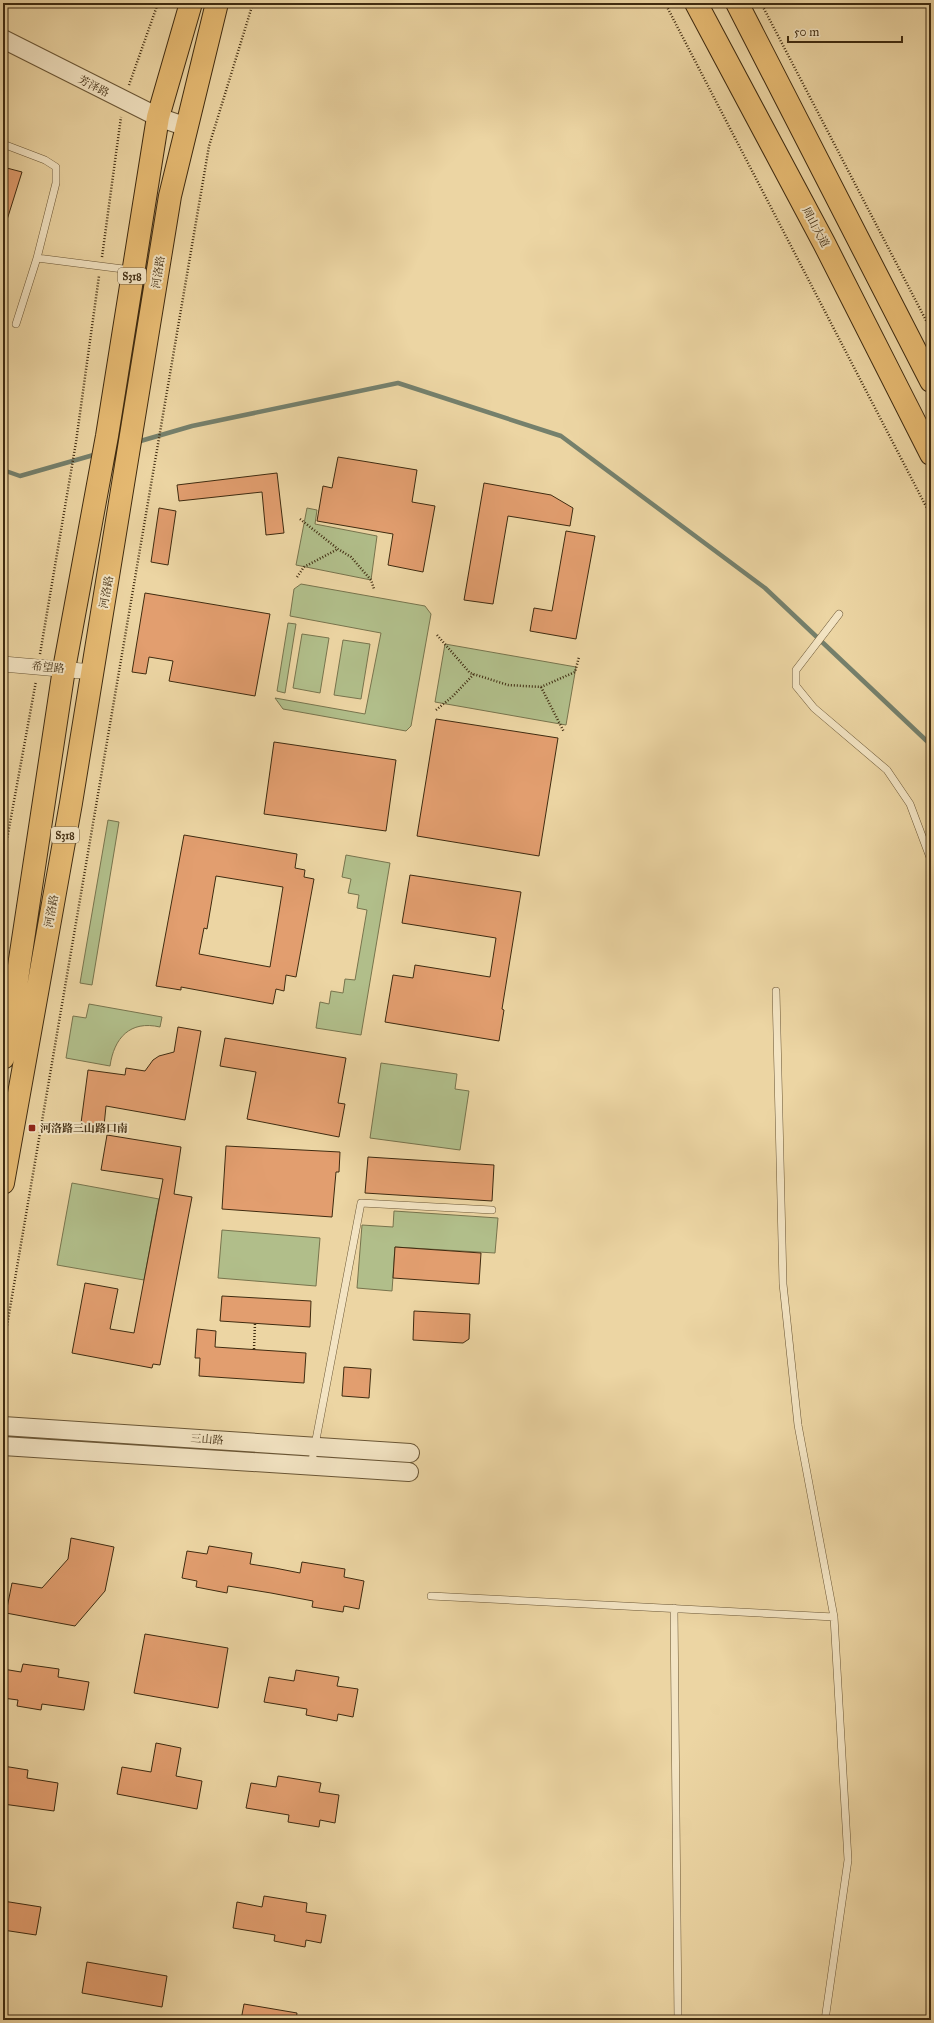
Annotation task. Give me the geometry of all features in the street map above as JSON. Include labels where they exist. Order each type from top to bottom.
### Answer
[{"type":"main road","name":"河洛路","points":[[3,1058],[64,669],[107,436],[157,121],[191,3]]},
{"type":"main road","name":"河洛路","points":[[3,1183],[93,672],[170,196],[217,3]]},
{"type":"main road","name":"周山大道","points":[[696,3],[828,250],[931,454]]},
{"type":"main road","points":[[737,3],[931,381]]},
{"type":"street","name":"芳泽路","points":[[3,39],[123,105]]},
{"type":"street","name":"芳泽路","points":[[3,48],[157,121],[186,131]]},
{"type":"street","name":"希望路","points":[[3,664],[93,672]]},
{"type":"street","name":"三山路","points":[[3,1426],[410,1453]]},
{"type":"street","name":"三山路","points":[[3,1446],[409,1472]]},
{"type":"lane","points":[[3,144],[45,160],[56,167],[56,183],[37,258],[16,324]]},
{"type":"lane","points":[[37,258],[133,271]]},
{"type":"lane","points":[[839,614],[796,670],[796,686],[814,708],[887,770],[910,804],[931,860]]},
{"type":"lane","points":[[776,991],[783,1284],[798,1425],[834,1617],[848,1860],[825,2020]]},
{"type":"lane","points":[[311,1466],[362,1203],[492,1210]]},
{"type":"lane","points":[[431,1596],[834,1617]]},
{"type":"lane","points":[[674,1608],[678,2020]]},
{"type":"path","points":[[66,502],[76,442],[123,105],[158,3]]},
{"type":"path","points":[[3,1349],[209,146],[253,3]]},
{"type":"path","points":[[665,3],[931,516]]},
{"type":"path","points":[[761,3],[931,330]]},
{"type":"path","points":[[300,519],[338,549],[351,557],[371,580],[374,590]]},
{"type":"path","points":[[297,577],[304,567],[338,549]]},
{"type":"path","points":[[436,635],[470,673],[508,685],[541,687],[575,672],[579,657]]},
{"type":"path","points":[[436,710],[452,697],[474,674]]},
{"type":"path","points":[[541,687],[564,732]]},
{"type":"path","points":[[254,1349],[255,1323]]},
{"type":"green space","points":[[307,508],[317,510],[315,524],[377,536],[371,580],[296,565]]},
{"type":"green space","points":[[301,584],[425,606],[431,614],[411,726],[406,731],[283,709],[275,698],[365,714],[381,633],[290,616],[294,589]]},
{"type":"green space","points":[[288,623],[296,624],[285,693],[277,691]]},
{"type":"green space","points":[[302,634],[329,638],[320,693],[293,688]]},
{"type":"green space","points":[[343,640],[370,644],[361,699],[334,695]]},
{"type":"green space","points":[[445,644],[576,667],[566,725],[435,702]]},
{"type":"green space","points":[[108,820],[119,822],[92,985],[80,983]]},
{"type":"green space","points":[[346,855],[390,863],[361,1035],[316,1028],[320,1002],[329,1004],[331,991],[343,993],[345,979],[355,980],[367,910],[357,908],[359,895],[348,893],[351,879],[342,877]]},
{"type":"green space","points":[[89,1004],[162,1017],[160,1027],[140,1026],[125,1033],[115,1047],[110,1066],[66,1058],[73,1016],[86,1018]]},
{"type":"green space","points":[[381,1063],[457,1074],[455,1089],[469,1091],[460,1150],[370,1138]]},
{"type":"green space","points":[[72,1183],[159,1199],[144,1280],[57,1265]]},
{"type":"green space","points":[[394,1211],[498,1218],[495,1253],[395,1247],[392,1291],[357,1288],[362,1225],[393,1227]]},
{"type":"green space","points":[[222,1230],[320,1238],[316,1286],[218,1278]]},
{"type":"building","points":[[3,167],[22,172],[6,223],[3,223]]},
{"type":"building","points":[[338,457],[417,470],[412,502],[435,506],[423,572],[388,565],[393,534],[317,521],[323,486],[332,488]]},
{"type":"building","points":[[277,473],[284,533],[266,535],[262,492],[179,501],[177,485]]},
{"type":"building","points":[[484,483],[551,495],[573,508],[570,526],[508,516],[493,604],[464,600]]},
{"type":"building","points":[[159,508],[176,511],[168,565],[151,562]]},
{"type":"building","points":[[566,531],[595,536],[576,639],[530,631],[534,608],[552,611]]},
{"type":"building","points":[[145,593],[270,614],[255,696],[169,681],[173,661],[149,657],[146,674],[132,672]]},
{"type":"building","points":[[436,719],[558,738],[539,856],[417,836]]},
{"type":"building","points":[[274,742],[396,760],[386,831],[264,814]]},
{"type":"building","points":[[184,835],[297,854],[295,868],[305,870],[304,877],[314,879],[296,977],[286,975],[284,991],[276,989],[273,1004],[181,987],[181,990],[156,986]],"holes":[[[216,876],[283,887],[270,967],[199,954],[204,928],[207,929]]]},
{"type":"building","points":[[410,875],[521,892],[502,1009],[504,1010],[499,1041],[385,1022],[393,975],[413,978],[415,965],[490,977],[496,938],[402,923]]},
{"type":"building","points":[[178,1027],[201,1031],[185,1120],[106,1106],[104,1126],[81,1123],[88,1070],[125,1075],[126,1068],[145,1071],[153,1060],[159,1056],[174,1052]]},
{"type":"building","points":[[225,1038],[346,1058],[338,1103],[345,1104],[339,1137],[247,1119],[256,1072],[220,1066]]},
{"type":"building","points":[[107,1135],[181,1147],[174,1194],[192,1197],[160,1365],[153,1364],[152,1368],[72,1353],[85,1283],[118,1289],[110,1329],[134,1333],[163,1179],[101,1170]]},
{"type":"building","points":[[226,1146],[340,1152],[339,1172],[336,1172],[332,1217],[222,1209]]},
{"type":"building","points":[[368,1157],[494,1165],[492,1201],[365,1193]]},
{"type":"building","points":[[395,1247],[481,1253],[479,1284],[393,1278]]},
{"type":"building","points":[[222,1296],[311,1301],[310,1327],[220,1321]]},
{"type":"building","points":[[414,1311],[470,1314],[469,1339],[463,1343],[413,1340]]},
{"type":"building","points":[[197,1329],[216,1331],[215,1347],[306,1353],[304,1383],[199,1376],[200,1358],[195,1358]]},
{"type":"building","points":[[344,1367],[371,1369],[369,1398],[342,1396]]},
{"type":"building","points":[[71,1538],[114,1547],[105,1591],[75,1626],[6,1613],[12,1583],[42,1588],[68,1559]]},
{"type":"building","points":[[209,1546],[252,1553],[250,1564],[300,1573],[302,1562],[345,1569],[344,1577],[364,1581],[359,1609],[344,1606],[343,1612],[312,1607],[313,1601],[228,1586],[227,1593],[196,1587],[197,1581],[182,1578],[187,1551],[207,1554]]},
{"type":"building","points":[[145,1634],[228,1648],[218,1708],[134,1693]]},
{"type":"building","points":[[23,1664],[59,1669],[58,1677],[89,1682],[84,1710],[42,1704],[41,1710],[17,1706],[18,1700],[3,1698],[3,1669],[21,1672]]},
{"type":"building","points":[[296,1670],[339,1677],[337,1686],[358,1689],[353,1717],[338,1714],[337,1721],[306,1715],[307,1709],[264,1702],[269,1677],[294,1681]]},
{"type":"building","points":[[156,1743],[181,1748],[176,1776],[202,1781],[197,1809],[117,1794],[122,1767],[151,1772]]},
{"type":"building","points":[[3,1766],[28,1770],[27,1778],[58,1783],[54,1811],[3,1804]]},
{"type":"building","points":[[278,1776],[321,1783],[319,1792],[339,1795],[335,1823],[320,1820],[319,1827],[288,1822],[289,1815],[246,1808],[251,1783],[276,1787]]},
{"type":"building","points":[[264,1896],[307,1903],[306,1912],[326,1915],[321,1943],[306,1940],[305,1947],[274,1941],[275,1935],[233,1928],[237,1902],[262,1907]]},
{"type":"building","points":[[3,1901],[41,1907],[36,1935],[3,1930]]},
{"type":"building","points":[[87,1962],[167,1976],[162,2007],[82,1993]]},
{"type":"building","points":[[244,2004],[297,2013],[296,2020],[241,2020]]},
{"type":"waterway","points":[[137,442],[192,426],[398,383],[561,436],[765,588],[931,745]]},
{"type":"waterway","points":[[3,470],[20,476],[97,454]]},
{"type":"place","name":"河洛路三山路口南","points":[[32,1128]]}]
